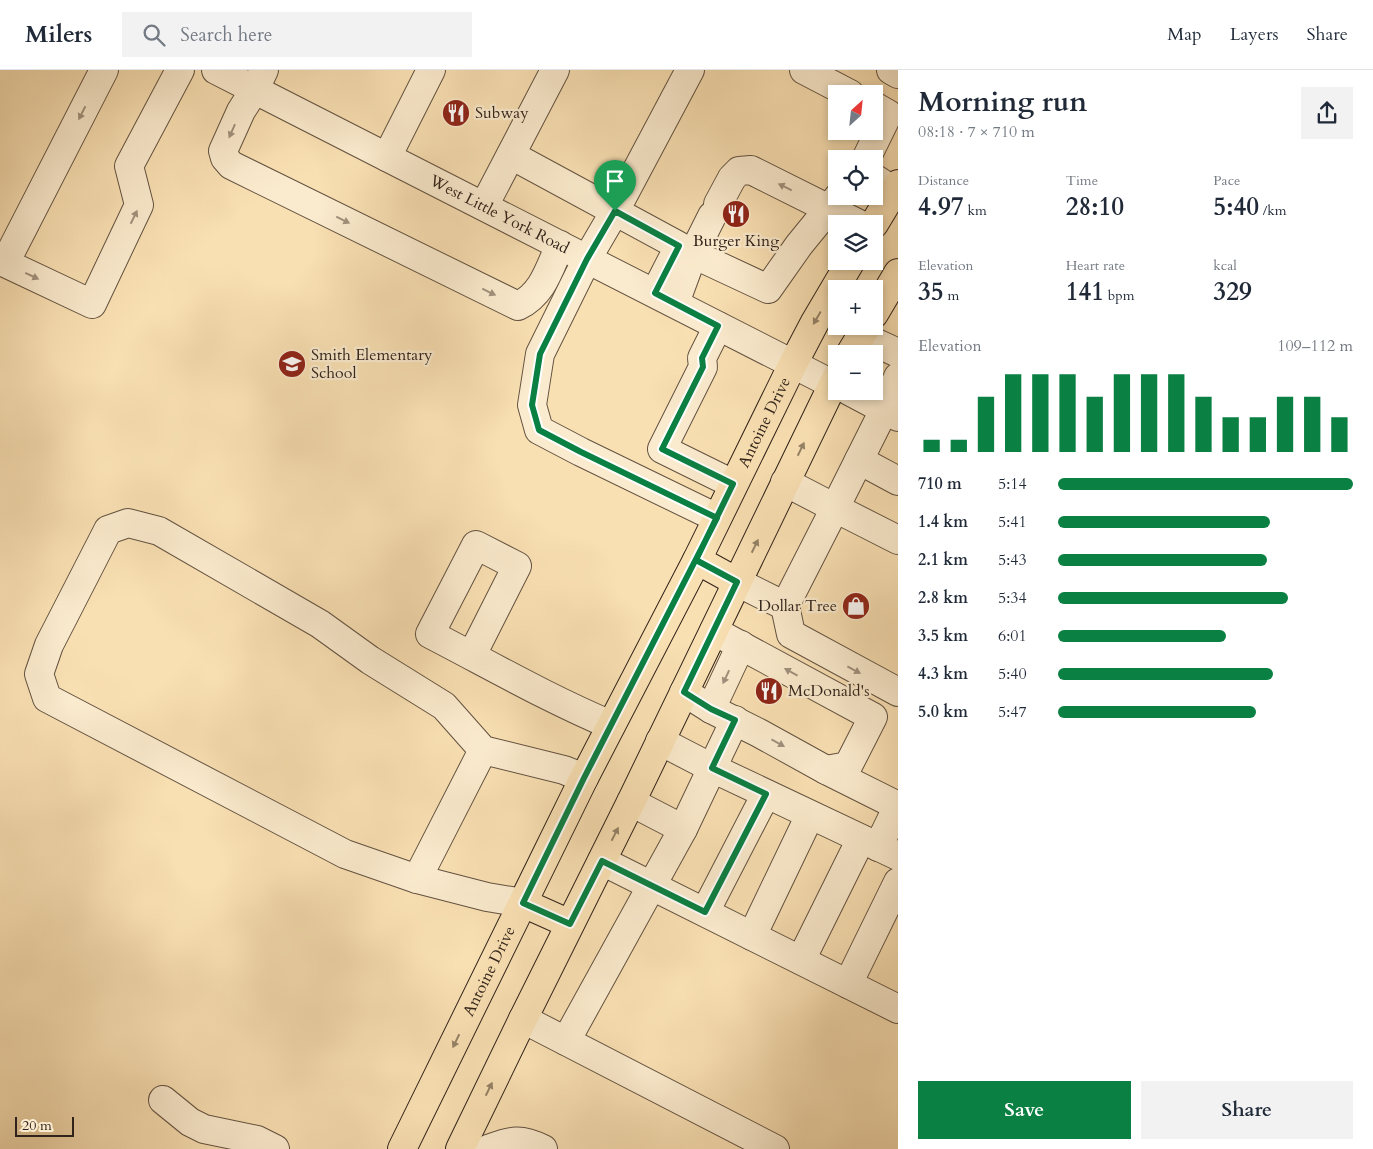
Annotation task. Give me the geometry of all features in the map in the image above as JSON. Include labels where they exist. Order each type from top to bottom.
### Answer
[{"type":"main road","points":[[877,215],[889,184]]},
{"type":"main road","name":"Antoine Drive","points":[[402,1149],[584,778],[696,560],[793,364],[846,270]]},
{"type":"main road","points":[[883,298],[898,273]]},
{"type":"main road","points":[[465,1138],[522,1019],[631,802],[785,482],[830,400]]},
{"type":"main road","points":[[696,560],[737,582]]},
{"type":"main road","points":[[523,903],[570,924]]},
{"type":"street","points":[[104,70],[6,263],[92,304],[139,205],[129,166],[180,70]]},
{"type":"street","name":"West Little York Road","points":[[216,70],[260,79],[387,157],[828,380]]},
{"type":"street","points":[[387,157],[430,70]]},
{"type":"street","points":[[484,206],[555,70]]},
{"type":"street","points":[[690,70],[615,211],[587,259],[540,354],[532,405],[539,430],[717,518]]},
{"type":"street","points":[[804,70],[833,85]]},
{"type":"street","points":[[891,70],[898,74]]},
{"type":"street","points":[[260,79],[241,111],[223,151],[225,158],[231,165],[518,306],[528,301],[539,291],[560,245]]},
{"type":"street","points":[[870,150],[887,106]]},
{"type":"street","points":[[511,155],[679,246],[665,298]]},
{"type":"street","points":[[665,298],[693,254],[732,178],[739,171],[751,170],[828,200]]},
{"type":"street","points":[[693,254],[768,288],[799,245],[832,205]]},
{"type":"street","points":[[837,205],[849,215]]},
{"type":"street","points":[[718,326],[702,358],[703,367],[662,449],[733,484]]},
{"type":"street","points":[[868,335],[898,353]]},
{"type":"street","points":[[898,377],[891,413],[859,460],[785,606],[791,634],[898,692]]},
{"type":"street","name":"West Little York Road","points":[[866,400],[891,413]]},
{"type":"street","points":[[859,460],[898,480]]},
{"type":"street","points":[[785,482],[898,540]]},
{"type":"street","points":[[523,903],[487,897],[417,879],[345,854],[46,698],[39,674],[49,645],[108,530],[128,523],[159,531],[320,624],[370,660],[444,706],[483,750],[564,770],[584,778]]},
{"type":"street","points":[[737,582],[785,606]]},
{"type":"street","points":[[714,631],[873,716],[837,768]]},
{"type":"street","points":[[566,1041],[652,886],[712,768],[723,714],[741,644]]},
{"type":"street","points":[[472,655],[611,725]]},
{"type":"street","points":[[684,692],[723,714],[837,768],[898,806],[879,847],[801,960]]},
{"type":"street","points":[[660,741],[712,768],[879,847]]},
{"type":"street","points":[[417,879],[483,750]]},
{"type":"street","points":[[705,912],[766,794]]},
{"type":"street","points":[[631,802],[683,828]]},
{"type":"street","points":[[752,936],[810,815]]},
{"type":"street","points":[[602,861],[848,984],[897,1005]]},
{"type":"street","points":[[848,984],[898,882]]},
{"type":"street","points":[[522,1019],[775,1149]]},
{"type":"street","points":[[163,1100],[211,1139],[257,1140],[266,1147]]},
{"type":"street","points":[[465,1138],[488,1149],[511,1141],[530,1143],[543,1149]]},
{"type":"place","name":"Subway","points":[[456,113]]},
{"type":"place","name":"Burger King","points":[[736,214]]},
{"type":"place","name":"Smith Elementary School","points":[[292,364]]},
{"type":"place","name":"Dollar Tree","points":[[856,606]]},
{"type":"place","name":"McDonald's","points":[[769,691]]},
{"type":"route","points":[[615,211],[587,259],[540,354],[532,405],[539,430],[717,518],[584,778],[523,903],[570,924],[602,861],[705,912],[766,794],[712,768],[735,720],[711,709],[684,692],[737,582],[696,560],[717,518],[733,484],[662,449],[703,367],[702,358],[718,326],[655,293],[679,246],[615,211]]}]
